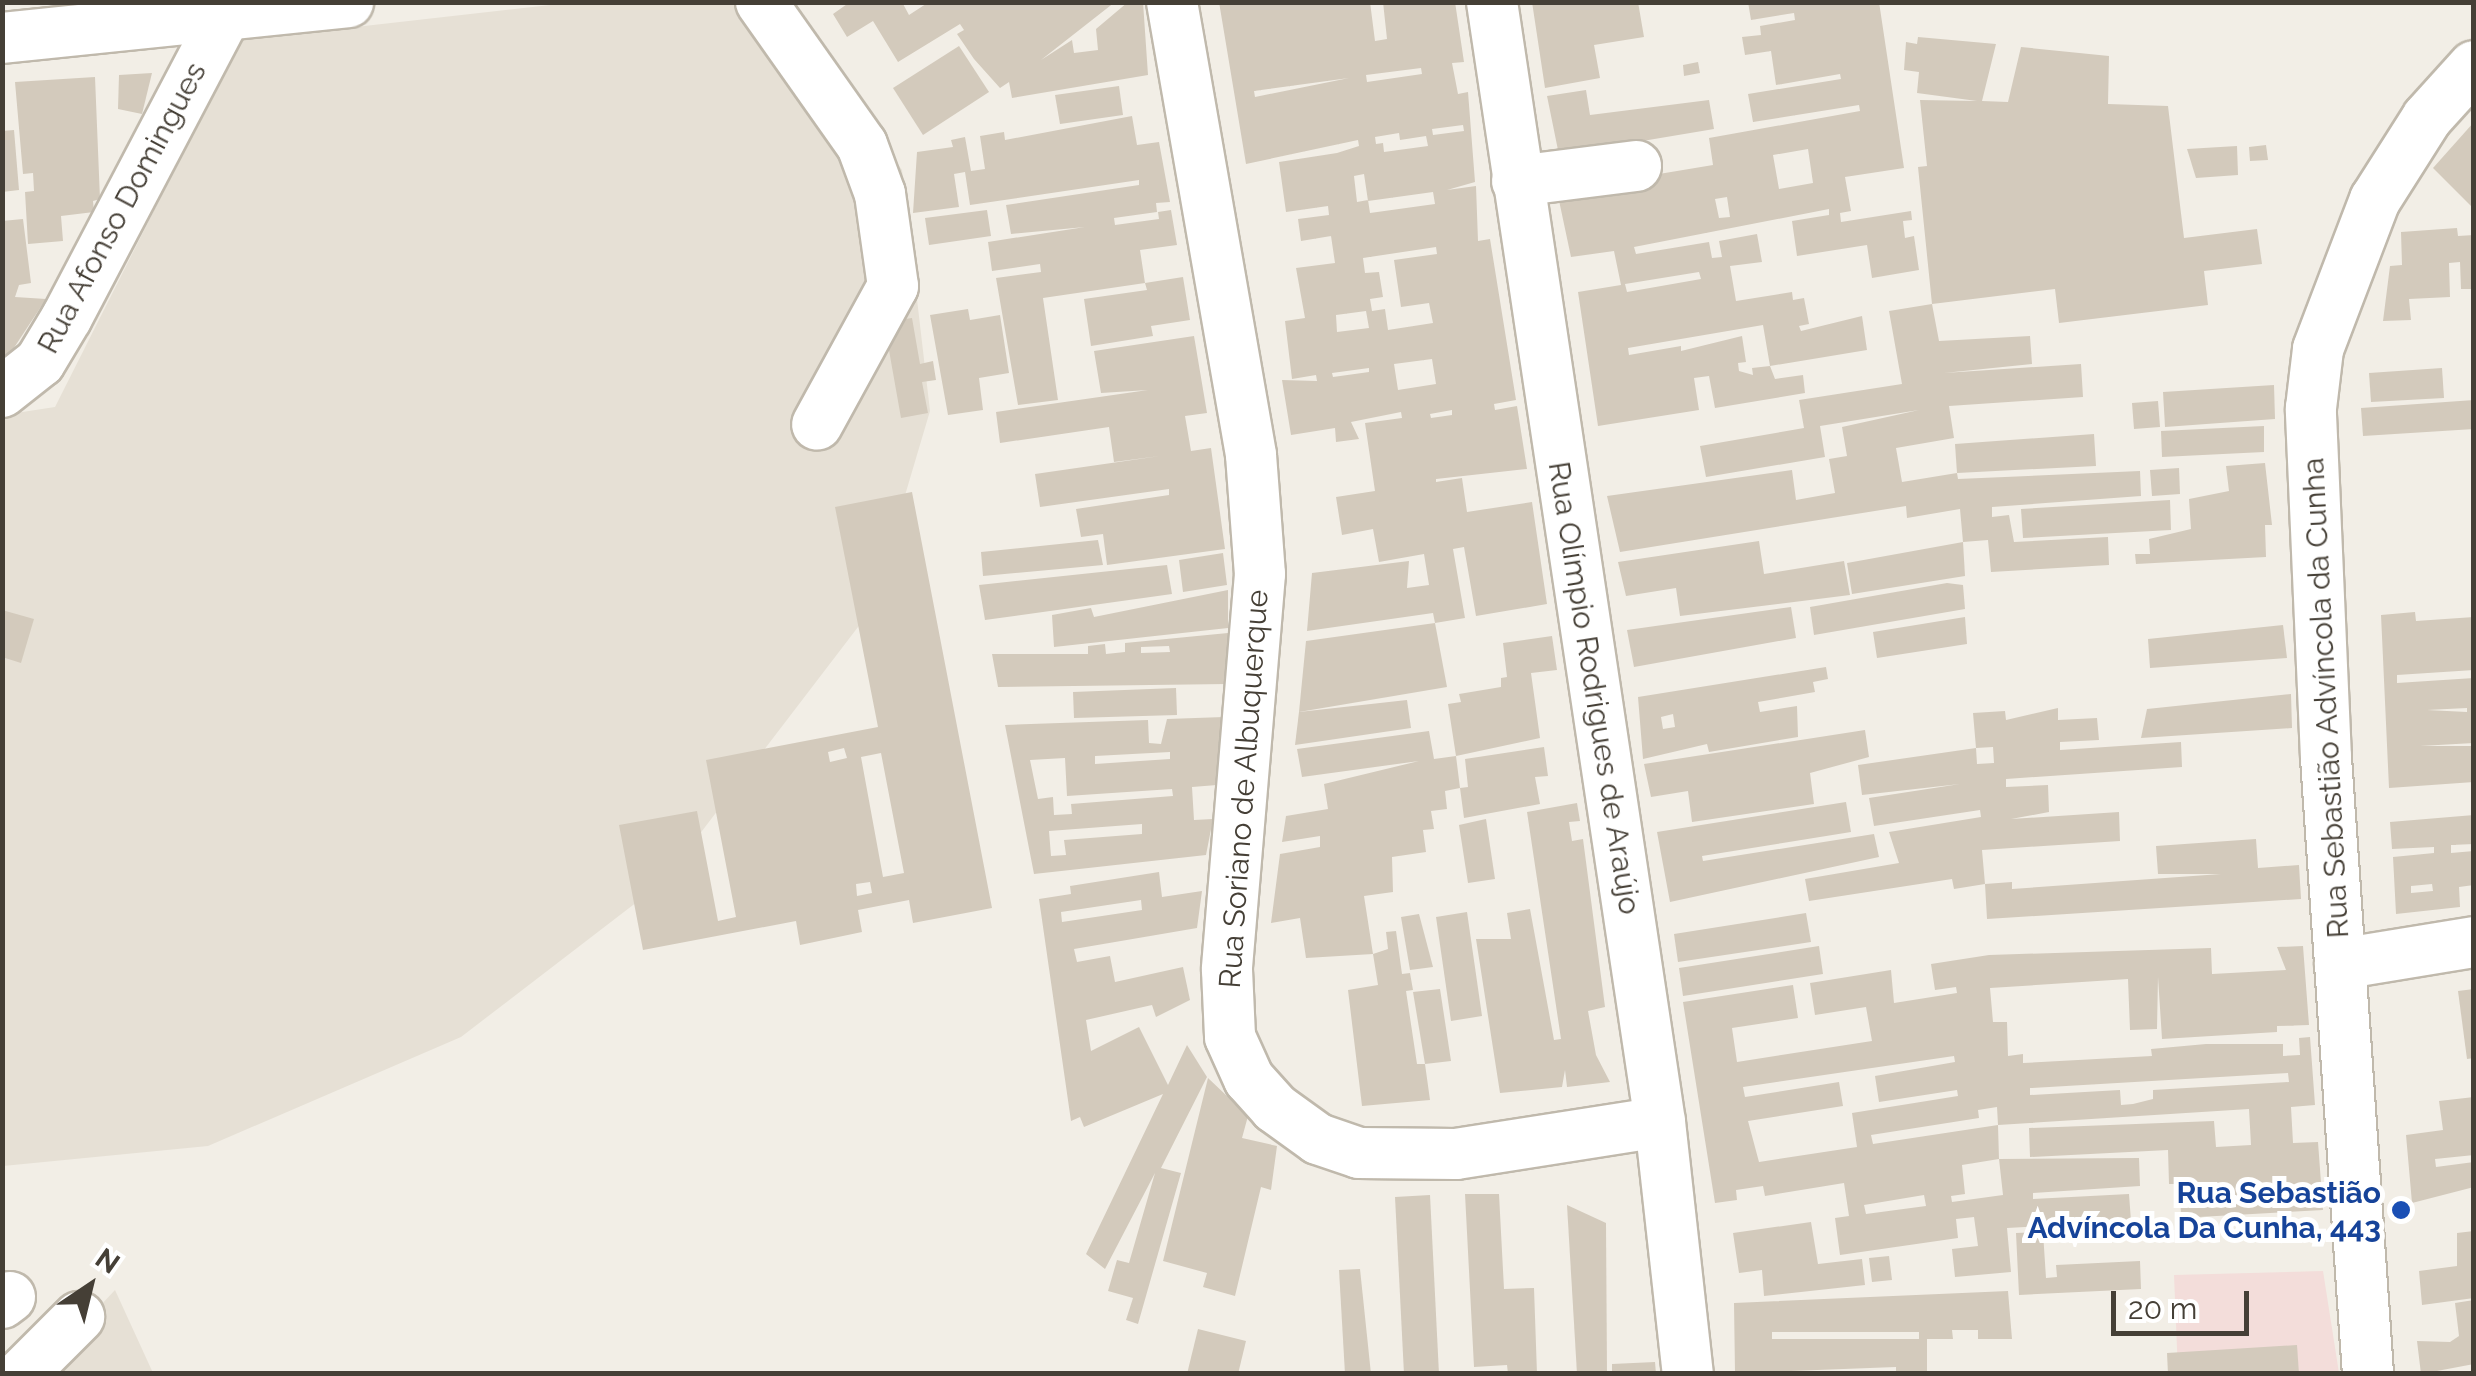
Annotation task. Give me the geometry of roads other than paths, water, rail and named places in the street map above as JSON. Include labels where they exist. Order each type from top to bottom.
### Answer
[{"type":"street","points":[[2,38],[348,2]]},
{"type":"street","points":[[761,2],[862,145],[880,194],[893,286],[816,425]]},
{"type":"street","name":"Rua Soriano de Albuquerque","points":[[1172,2],[1251,455],[1260,574],[1226,970],[1230,1037],[1249,1079],[1275,1108],[1318,1138],[1360,1153],[1456,1154],[1660,1122]]},
{"type":"street","name":"Rua Olímpio Rodrigues de Araújo","points":[[1492,2],[1660,1122],[1688,1374]]},
{"type":"street","name":"Rua Afonso Domingues","points":[[2,392],[40,362],[68,317],[227,12]]},
{"type":"street","name":"Rua Sebastião Advíncola da Cunha","points":[[2368,1374],[2340,964],[2311,408],[2318,349],[2375,200],[2427,118],[2474,66]]},
{"type":"street","points":[[1517,182],[1636,166]]},
{"type":"street","points":[[2340,964],[2474,942]]},
{"type":"street","points":[[22,1374],[79,1317]]},
{"type":"place","name":"Rua Sebastião Advíncola Da Cunha, 443","points":[[2401,1210]]}]
